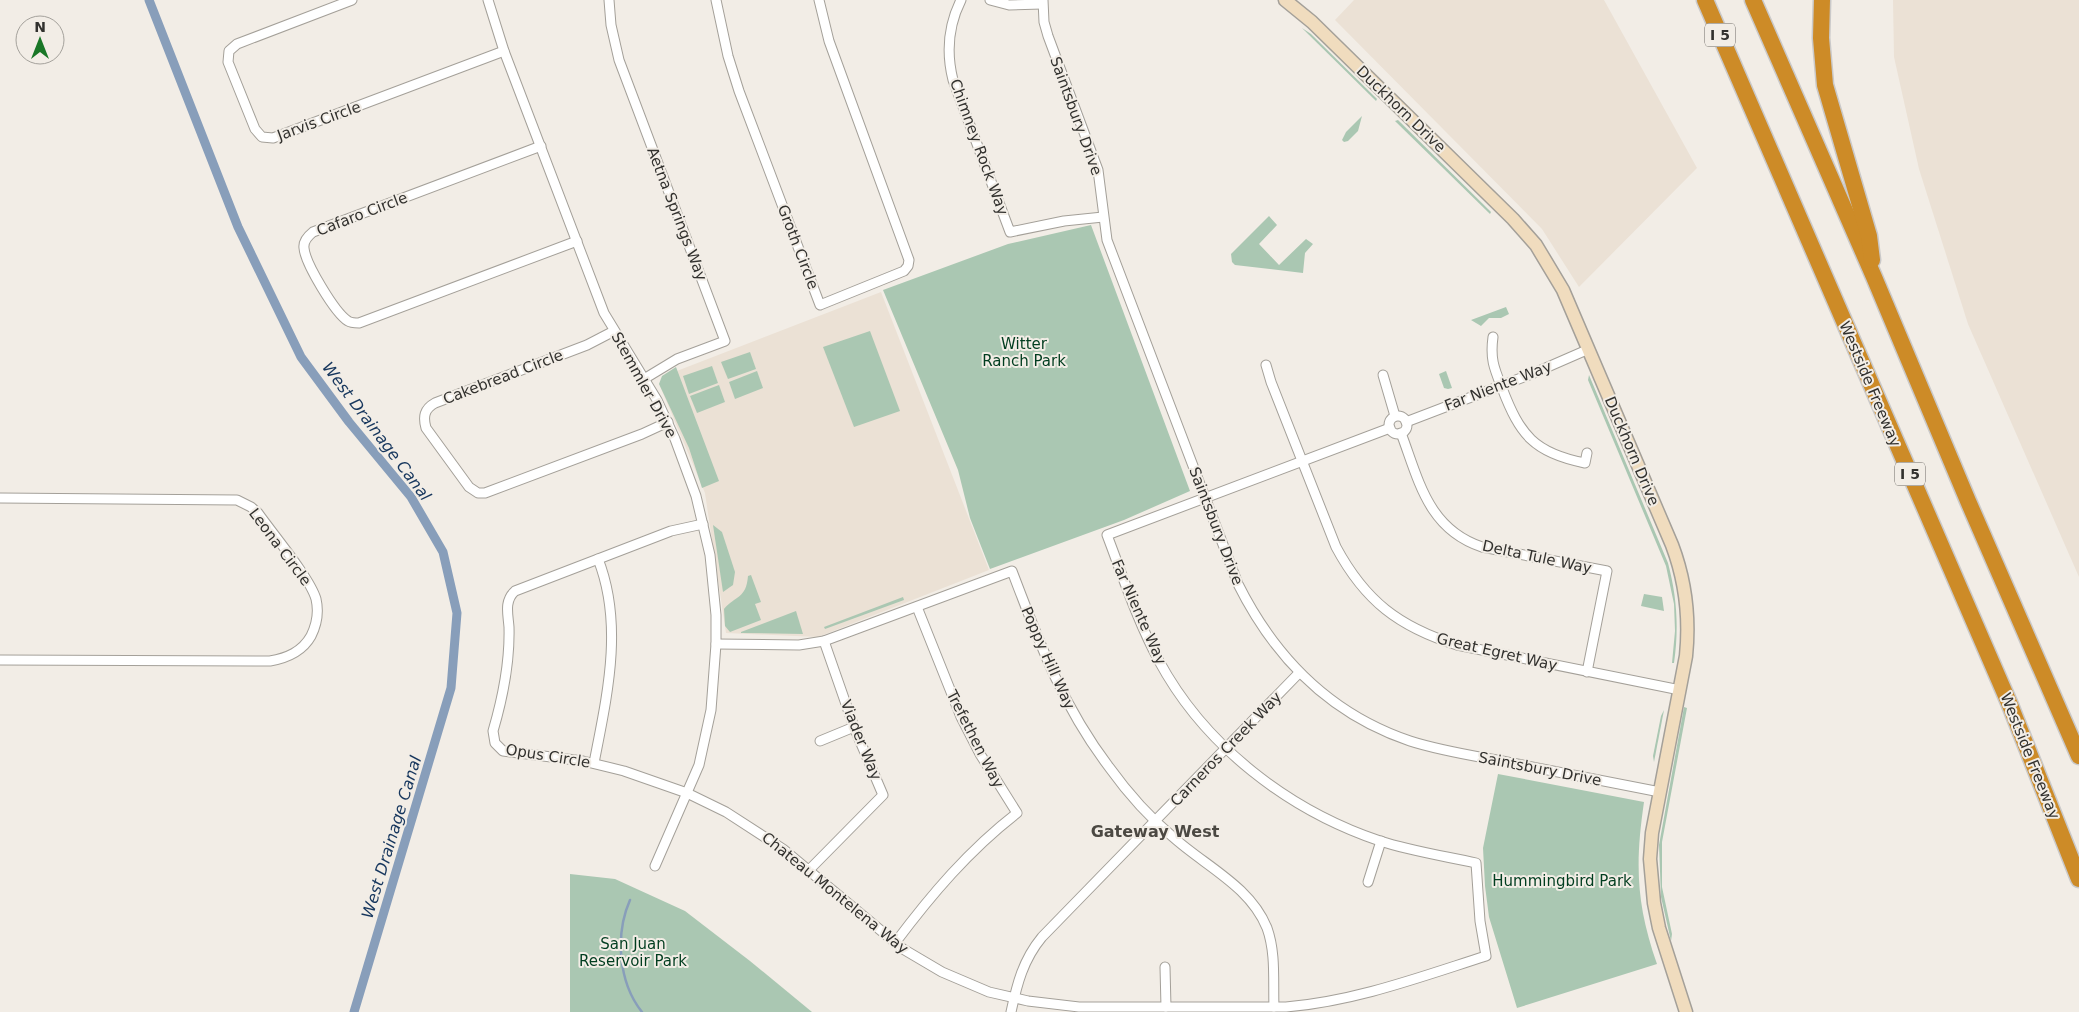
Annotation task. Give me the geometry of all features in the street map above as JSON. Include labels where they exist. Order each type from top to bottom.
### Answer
[{"type":"highway","points":[[1696,0],[1734,71]]},
{"type":"highway","name":"Westside Freeway","points":[[1705,0],[1734,71],[2010,704],[2079,879]]},
{"type":"highway","points":[[1753,0],[1874,277],[1921,394],[2079,756]]},
{"type":"highway","points":[[1822,0],[1821,38],[1825,85],[1869,236],[1874,277]]},
{"type":"street","name":"Jarvis Circle","points":[[352,0],[237,44],[229,51],[228,62],[255,129],[262,137],[273,138],[504,51]]},
{"type":"street","name":"Stemmler Drive","points":[[488,0],[504,51],[604,313],[668,422],[688,471],[704,524],[713,580],[716,644],[711,710],[699,765],[655,866]]},
{"type":"street","name":"Aetna Springs Way","points":[[609,0],[611,25],[619,60],[725,340],[677,360],[644,379]]},
{"type":"street","name":"Groth Circle","points":[[716,0],[728,56],[739,90],[820,304],[904,271],[908,266],[909,260],[829,41],[819,0]]},
{"type":"street","name":"Chimney Rock Way","points":[[961,0],[951,26],[949,66],[1010,232],[1064,220],[1103,217]]},
{"type":"street","points":[[990,0],[1009,5],[1042,2]]},
{"type":"street","name":"Duckhorn Drive","points":[[1284,0],[1312,22],[1525,232],[1551,267],[1589,349],[1672,545],[1685,584],[1689,632],[1680,690],[1652,833],[1650,859],[1654,902],[1659,928],[1686,1012]]},
{"type":"street","name":"Saintsbury Drive","points":[[1042,2],[1048,36],[1098,170],[1107,240],[1238,584],[1251,611],[1268,636],[1300,673],[1343,708],[1387,732],[1435,748],[1660,792]]},
{"type":"street","name":"Cafaro Circle","points":[[540,146],[313,232],[306,238],[304,250],[322,289],[343,317],[353,323],[359,323],[577,241]]},
{"type":"street","name":"Cakebread Circle","points":[[614,331],[587,345],[435,404],[426,412],[424,418],[426,428],[469,487],[478,493],[485,493],[642,434],[668,422]]},
{"type":"street","points":[[1492,336],[1490,354],[1501,386],[1516,421],[1522,430],[1540,447],[1562,458],[1585,463],[1587,453]]},
{"type":"street","name":"Far Niente Way","points":[[1406,422],[1501,386],[1589,349]]},
{"type":"street","name":"Great Egret Way","points":[[1266,365],[1323,519],[1339,554],[1362,589],[1384,609],[1407,625],[1432,638],[1457,646],[1680,690]]},
{"type":"street","points":[[1383,375],[1395,416]]},
{"type":"street","points":[[1395,416],[1402,417],[1406,422],[1406,428],[1401,433],[1394,433],[1390,428],[1390,420],[1395,416]]},
{"type":"street","name":"Far Niente Way","points":[[1390,428],[1107,535],[1136,614],[1160,663],[1190,708],[1227,748],[1252,771],[1296,803],[1343,827],[1381,841],[1476,863],[1480,921],[1486,956]]},
{"type":"street","name":"Delta Tule Way","points":[[1401,433],[1429,504],[1437,517],[1451,531],[1463,539],[1482,546],[1607,571],[1587,672]]},
{"type":"street","name":"Leona Circle","points":[[0,498],[237,500],[258,513],[309,584],[316,598],[318,609],[317,621],[310,638],[297,652],[281,659],[270,661],[0,660]]},
{"type":"street","name":"Opus Circle","points":[[687,793],[632,773],[594,763],[508,752],[498,748],[493,738],[507,670],[509,598],[515,591],[676,530],[704,524]]},
{"type":"street","points":[[594,763],[607,695],[611,643],[608,588],[598,559]]},
{"type":"street","name":"Poppy Hill Way","points":[[716,644],[799,645],[824,642],[1012,571],[1042,650],[1071,712],[1110,769],[1156,820],[1198,858],[1234,884],[1256,907],[1271,941],[1274,1007]]},
{"type":"street","name":"Trefethen Way","points":[[895,943],[963,860],[989,835],[1017,813],[984,761],[961,717],[917,607]]},
{"type":"street","name":"Viader Way","points":[[809,870],[883,795],[854,727],[824,642]]},
{"type":"street","name":"Carneros Creek Way","points":[[1011,1012],[1020,975],[1033,948],[1300,673]]},
{"type":"street","points":[[820,741],[854,727]]},
{"type":"street","name":"Chateau Montelena Way","points":[[687,793],[726,812],[755,830],[809,870],[895,943],[922,961],[989,992],[1014,998],[1051,1005],[1079,1007],[1274,1007],[1315,1004],[1360,996],[1486,956]]},
{"type":"street","points":[[1368,882],[1381,841]]},
{"type":"street","points":[[1166,967],[1166,1007]]},
{"type":"shaded area","points":[[1354,0],[1604,0],[1697,168],[1579,287],[1542,229],[1335,20]]},
{"type":"shaded area","points":[[1893,0],[2079,0],[2079,577],[1968,324],[1919,169],[1894,57]]},
{"type":"shaded area","points":[[881,292],[989,570],[818,637],[726,633],[705,493],[660,386],[669,374]]},
{"type":"green space","points":[[1302,28],[1311,34],[1377,99],[1376,101]]},
{"type":"green space","points":[[1362,116],[1358,131],[1348,141],[1344,142],[1342,140],[1346,132]]},
{"type":"green space","points":[[1398,120],[1491,212],[1490,214],[1395,121]]},
{"type":"green space","points":[[1269,216],[1277,225],[1259,244],[1279,265],[1306,239],[1313,244],[1305,253],[1303,273],[1235,265],[1232,262],[1231,254]]},
{"type":"green space","name":"Witter Ranch Park","points":[[1091,225],[1190,491],[1124,520],[990,569],[970,518],[958,470],[883,290],[1008,244]]},
{"type":"green space","points":[[1506,307],[1509,314],[1501,318],[1489,318],[1481,326],[1471,320]]},
{"type":"green space","points":[[870,331],[900,411],[854,427],[823,347]]},
{"type":"green space","points":[[750,352],[756,369],[728,379],[721,362]]},
{"type":"green space","points":[[712,366],[718,383],[689,394],[683,376]]},
{"type":"green space","points":[[676,367],[719,481],[702,488],[689,448],[659,384],[662,376]]},
{"type":"green space","points":[[757,371],[763,388],[735,399],[729,382]]},
{"type":"green space","points":[[1446,371],[1452,388],[1448,389],[1444,388],[1439,374]]},
{"type":"green space","points":[[1589,375],[1668,563],[1676,613],[1674,663],[1672,663],[1675,631],[1674,604],[1666,566],[1588,380]]},
{"type":"green space","points":[[719,385],[725,402],[697,413],[690,396]]},
{"type":"green space","points":[[713,525],[722,532],[735,572],[733,585],[723,592]]},
{"type":"green space","points":[[751,575],[761,602],[755,604],[761,620],[730,632],[725,626],[724,609],[743,593],[748,576]]},
{"type":"green space","points":[[1644,594],[1662,597],[1664,611],[1641,606]]},
{"type":"green space","points":[[903,597],[904,600],[825,629],[824,627]]},
{"type":"green space","points":[[796,611],[803,634],[741,633],[741,632]]},
{"type":"green space","points":[[1684,707],[1687,708],[1662,842],[1662,887],[1672,934],[1671,941],[1661,897],[1659,845]]},
{"type":"green space","points":[[1664,710],[1654,762],[1653,756],[1661,716]]},
{"type":"green space","name":"Hummingbird Park","points":[[1498,774],[1644,802],[1639,845],[1639,884],[1645,922],[1657,964],[1517,1008],[1489,917],[1485,886],[1483,848]]},
{"type":"green space","name":"San Juan Reservoir Park","points":[[570,874],[615,879],[685,911],[812,1012],[570,1012]]},
{"type":"waterway","name":"West Drainage Canal","points":[[149,0],[238,227],[301,357],[349,422],[411,497],[443,552],[457,613],[451,688],[354,1012]]},
{"type":"waterway","points":[[630,900],[622,928],[621,958],[628,987],[642,1012]]},
{"type":"district","name":"Gateway West","points":[[1155,831]]}]
